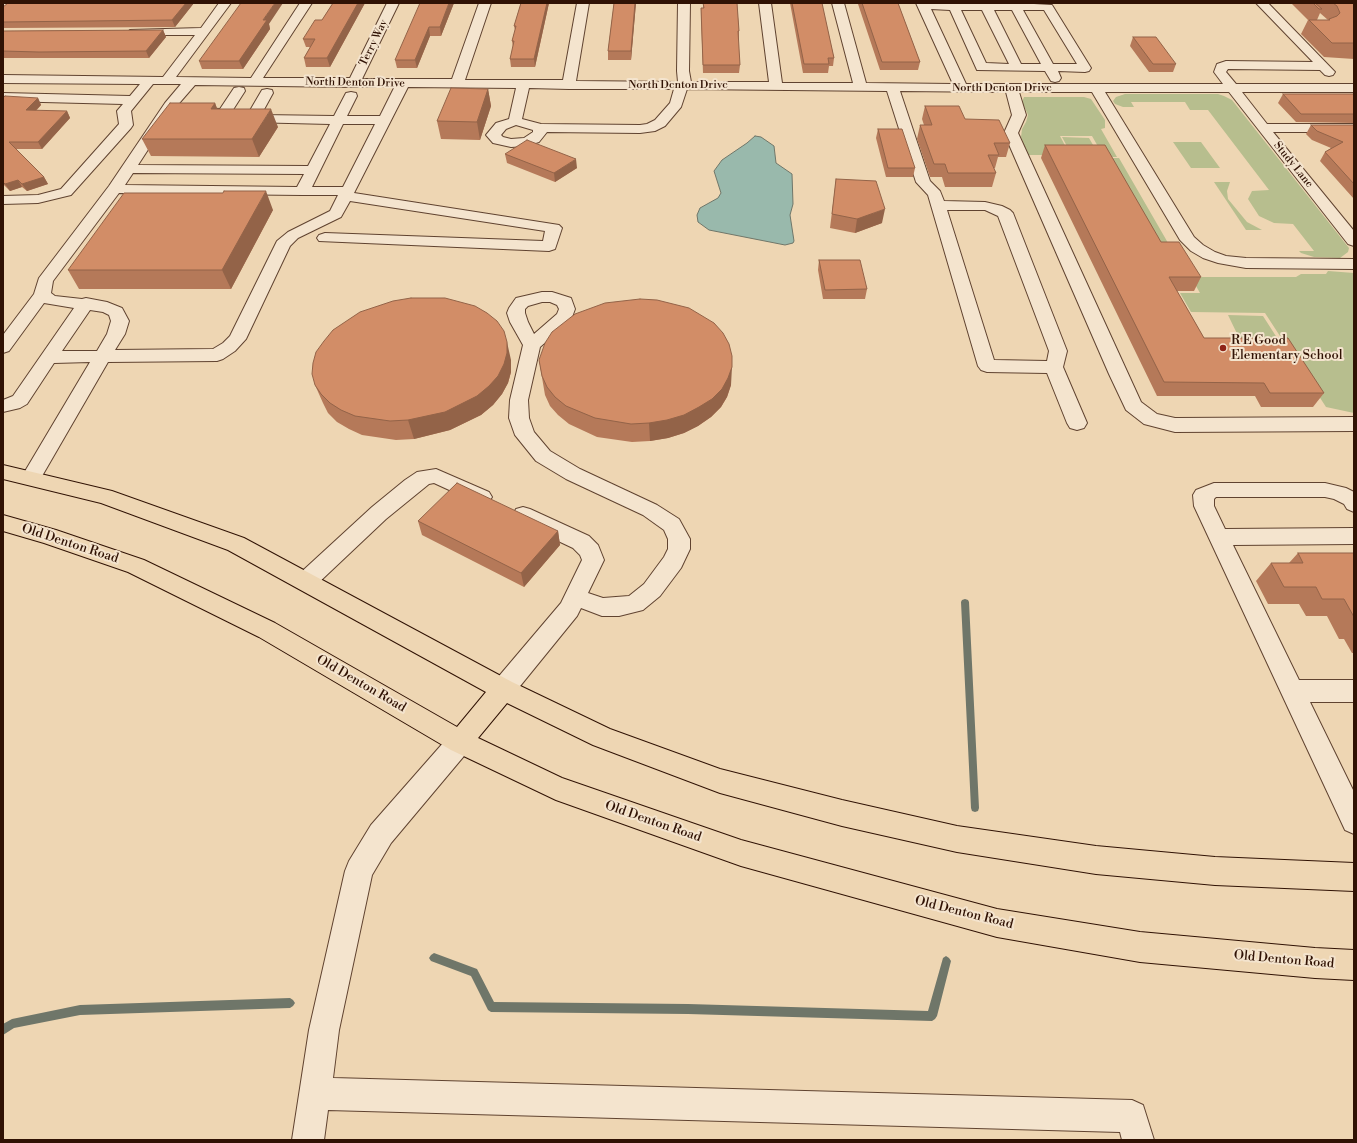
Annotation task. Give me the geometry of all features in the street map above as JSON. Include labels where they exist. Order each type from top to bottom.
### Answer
[{"type":"main road","points":[[3,472],[105,496],[236,544],[503,689],[602,737],[720,781],[842,813],[957,839],[1096,860],[1214,871],[1354,877]]},
{"type":"main road","name":"Old Denton Road","points":[[3,523],[136,566],[267,630],[460,742],[556,788],[741,853],[997,923],[1140,947],[1315,963],[1354,965]]},
{"type":"main road","points":[[460,742],[503,689]]},
{"type":"street","points":[[3,3],[79,3]]},
{"type":"street","points":[[167,80],[225,3]]},
{"type":"street","points":[[254,82],[306,3]]},
{"type":"street","name":"Terry Way","points":[[302,191],[339,120],[393,3]]},
{"type":"street","points":[[457,84],[484,3]]},
{"type":"street","points":[[569,85],[583,3]]},
{"type":"street","points":[[540,128],[540,133],[534,139],[526,142],[511,143],[498,140],[493,135],[501,126],[515,120],[540,128],[640,130],[650,128],[660,123],[676,104],[684,85],[684,3]]},
{"type":"street","points":[[765,3],[776,85]]},
{"type":"street","points":[[838,3],[860,86]]},
{"type":"street","points":[[1262,3],[1323,66],[1349,88]]},
{"type":"street","points":[[950,5],[981,67],[1085,68],[1048,7],[923,4],[960,88]]},
{"type":"street","points":[[986,6],[1017,67]]},
{"type":"street","points":[[1016,6],[1060,88]]},
{"type":"street","points":[[1286,29],[1300,29]]},
{"type":"street","points":[[126,32],[203,31]]},
{"type":"street","name":"Study Lane","points":[[1323,66],[1226,65],[1221,67],[1220,72],[1262,128],[1354,241]]},
{"type":"street","points":[[1030,67],[1041,88]]},
{"type":"street","name":"North Denton Drive","points":[[3,79],[254,82],[353,89],[403,83],[776,85],[960,88],[1349,88]]},
{"type":"street","points":[[3,200],[38,199],[66,192],[126,125],[124,112],[150,80]]},
{"type":"street","points":[[3,347],[42,294],[45,281],[115,189],[128,169],[178,112],[191,81]]},
{"type":"street","points":[[49,357],[217,355],[229,347],[237,338],[283,244],[293,236],[336,214],[403,83]]},
{"type":"street","points":[[515,120],[523,84]]},
{"type":"street","points":[[892,87],[922,182],[935,194],[988,366],[1054,367]]},
{"type":"street","points":[[1010,88],[1019,116],[1011,133],[1118,374],[1134,406],[1151,419],[1175,425],[1354,424]]},
{"type":"street","points":[[1096,88],[1188,240],[1197,248],[1209,255],[1224,260],[1246,263],[1354,264]]},
{"type":"street","points":[[178,112],[224,113],[239,91]]},
{"type":"street","points":[[267,94],[252,119],[384,120]]},
{"type":"street","points":[[3,97],[134,100]]},
{"type":"street","points":[[1262,128],[1354,128]]},
{"type":"street","points":[[128,169],[313,170]]},
{"type":"street","points":[[115,189],[302,191],[347,193],[554,228],[549,246],[325,238]]},
{"type":"street","points":[[938,205],[985,206],[1005,213],[1058,351],[1054,367],[1077,423]]},
{"type":"street","points":[[31,478],[116,334],[120,321],[116,312],[107,307],[86,303],[50,300],[42,294]]},
{"type":"street","points":[[3,406],[13,404],[20,400],[86,303]]},
{"type":"street","points":[[532,345],[519,400],[519,418],[526,435],[543,456],[573,474],[656,514],[672,525],[678,539],[678,549],[673,562],[652,590],[635,604],[619,608],[602,607],[575,597]]},
{"type":"street","points":[[306,581],[379,514],[412,485],[424,477],[436,476],[581,542],[590,551],[593,560],[569,610],[503,689]]},
{"type":"street","points":[[1354,504],[1351,499],[1339,493],[1325,490],[1214,490],[1203,495],[1204,506],[1218,537],[1354,821]]},
{"type":"street","points":[[1218,537],[1354,536]]},
{"type":"street","points":[[1292,691],[1354,691]]},
{"type":"street","points":[[308,1140],[324,1030],[359,871],[381,834],[460,742]]},
{"type":"street","points":[[315,1094],[1132,1116],[1138,1140]]},
{"type":"green space","points":[[1125,94],[1218,94],[1232,100],[1349,248],[1348,252],[1340,258],[1314,257],[1301,253],[1299,251],[1314,251],[1293,224],[1274,223],[1259,216],[1248,199],[1252,191],[1269,190],[1208,110],[1190,110],[1185,102],[1131,102],[1134,107],[1123,107],[1115,104],[1113,101],[1116,97]]},
{"type":"green space","points":[[1024,97],[1084,97],[1091,99],[1105,120],[1105,128],[1101,129],[1117,157],[1104,157],[1092,136],[1060,136],[1070,155],[1028,155],[1021,137],[1022,129],[1028,115],[1022,102]]},
{"type":"green space","points":[[1062,137],[1089,138],[1096,150],[1069,150]]},
{"type":"green space","points":[[1173,142],[1201,142],[1220,168],[1191,168]]},
{"type":"green space","points":[[1105,158],[1119,158],[1175,255],[1159,255]]},
{"type":"green space","points":[[1214,182],[1230,182],[1227,191],[1228,199],[1247,222],[1262,230],[1246,230]]},
{"type":"green space","points":[[1328,271],[1354,273],[1354,413],[1326,407],[1265,313],[1191,312],[1180,293],[1200,293],[1191,277],[1296,277],[1301,274],[1326,274]]},
{"type":"green space","points":[[1228,315],[1263,316],[1281,344],[1242,344]]},
{"type":"shaded area","points":[[755,136],[761,137],[774,146],[776,163],[792,174],[793,204],[790,215],[794,241],[793,243],[785,245],[709,230],[698,222],[697,215],[700,208],[718,198],[721,193],[714,171],[722,160]]},
{"type":"building","points":[[8,3],[186,3],[172,20],[3,22],[3,7]]},
{"type":"building","points":[[241,3],[275,3],[263,20],[267,20],[239,61],[199,61]]},
{"type":"building","points":[[333,3],[358,3],[327,58],[304,58],[315,39],[303,39],[315,20],[322,20]]},
{"type":"building","points":[[420,3],[449,3],[440,27],[429,27],[415,60],[395,60]]},
{"type":"building","points":[[521,3],[547,3],[534,59],[510,59],[514,41],[512,41],[516,26],[514,26]]},
{"type":"building","points":[[614,3],[635,3],[631,51],[608,51]]},
{"type":"building","points":[[703,3],[737,3],[740,65],[703,65],[701,8],[704,8]]},
{"type":"building","points":[[792,3],[822,3],[834,58],[828,58],[829,64],[804,64]]},
{"type":"building","points":[[862,3],[898,3],[920,62],[882,62]]},
{"type":"building","points":[[1313,3],[1315,3],[1322,9],[1319,9]]},
{"type":"building","points":[[1333,3],[1354,3],[1354,43],[1332,43],[1309,20],[1330,20],[1329,19],[1337,16],[1340,13],[1337,6]]},
{"type":"building","points":[[163,30],[146,51],[3,51],[3,31]]},
{"type":"building","points":[[1133,37],[1156,37],[1176,64],[1153,64]]},
{"type":"building","points":[[451,88],[488,89],[477,122],[437,121]]},
{"type":"building","points":[[1283,94],[1354,94],[1354,114],[1301,114]]},
{"type":"building","points":[[5,96],[38,98],[26,110],[67,111],[38,142],[9,142],[44,177],[22,184],[18,180],[5,184],[3,182],[3,98]]},
{"type":"building","points":[[170,103],[215,103],[211,109],[271,109],[252,139],[142,139]]},
{"type":"building","points":[[925,106],[959,106],[965,119],[999,120],[1010,143],[994,143],[999,155],[988,155],[996,173],[948,173],[945,164],[934,164],[920,125],[932,125]]},
{"type":"building","points":[[1311,125],[1354,125],[1354,184],[1325,152],[1343,142],[1317,131]]},
{"type":"building","points":[[878,129],[902,129],[915,168],[888,168]]},
{"type":"building","points":[[527,140],[576,159],[554,173],[505,154]]},
{"type":"building","points":[[1045,145],[1105,145],[1161,242],[1179,242],[1201,277],[1169,277],[1204,338],[1288,338],[1324,393],[1270,393],[1264,383],[1164,382]]},
{"type":"building","points":[[836,179],[876,181],[885,209],[857,219],[832,214]]},
{"type":"building","points":[[224,191],[266,191],[222,270],[68,270],[124,193],[223,193]]},
{"type":"building","points":[[819,260],[860,260],[867,289],[825,290]]},
{"type":"building","points":[[411,298],[445,298],[475,306],[497,321],[504,331],[507,342],[507,353],[504,364],[498,376],[477,396],[445,412],[408,420],[390,421],[355,416],[330,403],[315,385],[312,374],[316,352],[324,341],[333,330],[360,312],[393,301]]},
{"type":"building","points":[[640,299],[657,300],[689,308],[714,323],[723,333],[729,344],[732,356],[732,367],[722,389],[712,399],[684,415],[649,423],[631,424],[595,418],[566,406],[555,397],[547,387],[542,376],[539,360],[545,343],[552,332],[575,314],[605,303]]},
{"type":"building","points":[[457,483],[558,531],[521,573],[418,521]]},
{"type":"building","points":[[1298,553],[1354,553],[1354,617],[1344,599],[1322,599],[1316,587],[1284,587],[1271,563],[1303,563]]},
{"type":"waterway","points":[[965,602],[975,808]]},
{"type":"waterway","points":[[434,958],[474,972],[491,1007],[688,1009],[932,1016],[946,961]]},
{"type":"waterway","points":[[3,1030],[12,1024],[80,1010],[290,1003]]},
{"type":"place","name":"R E Good Elementary School","points":[[1223,348]]}]
